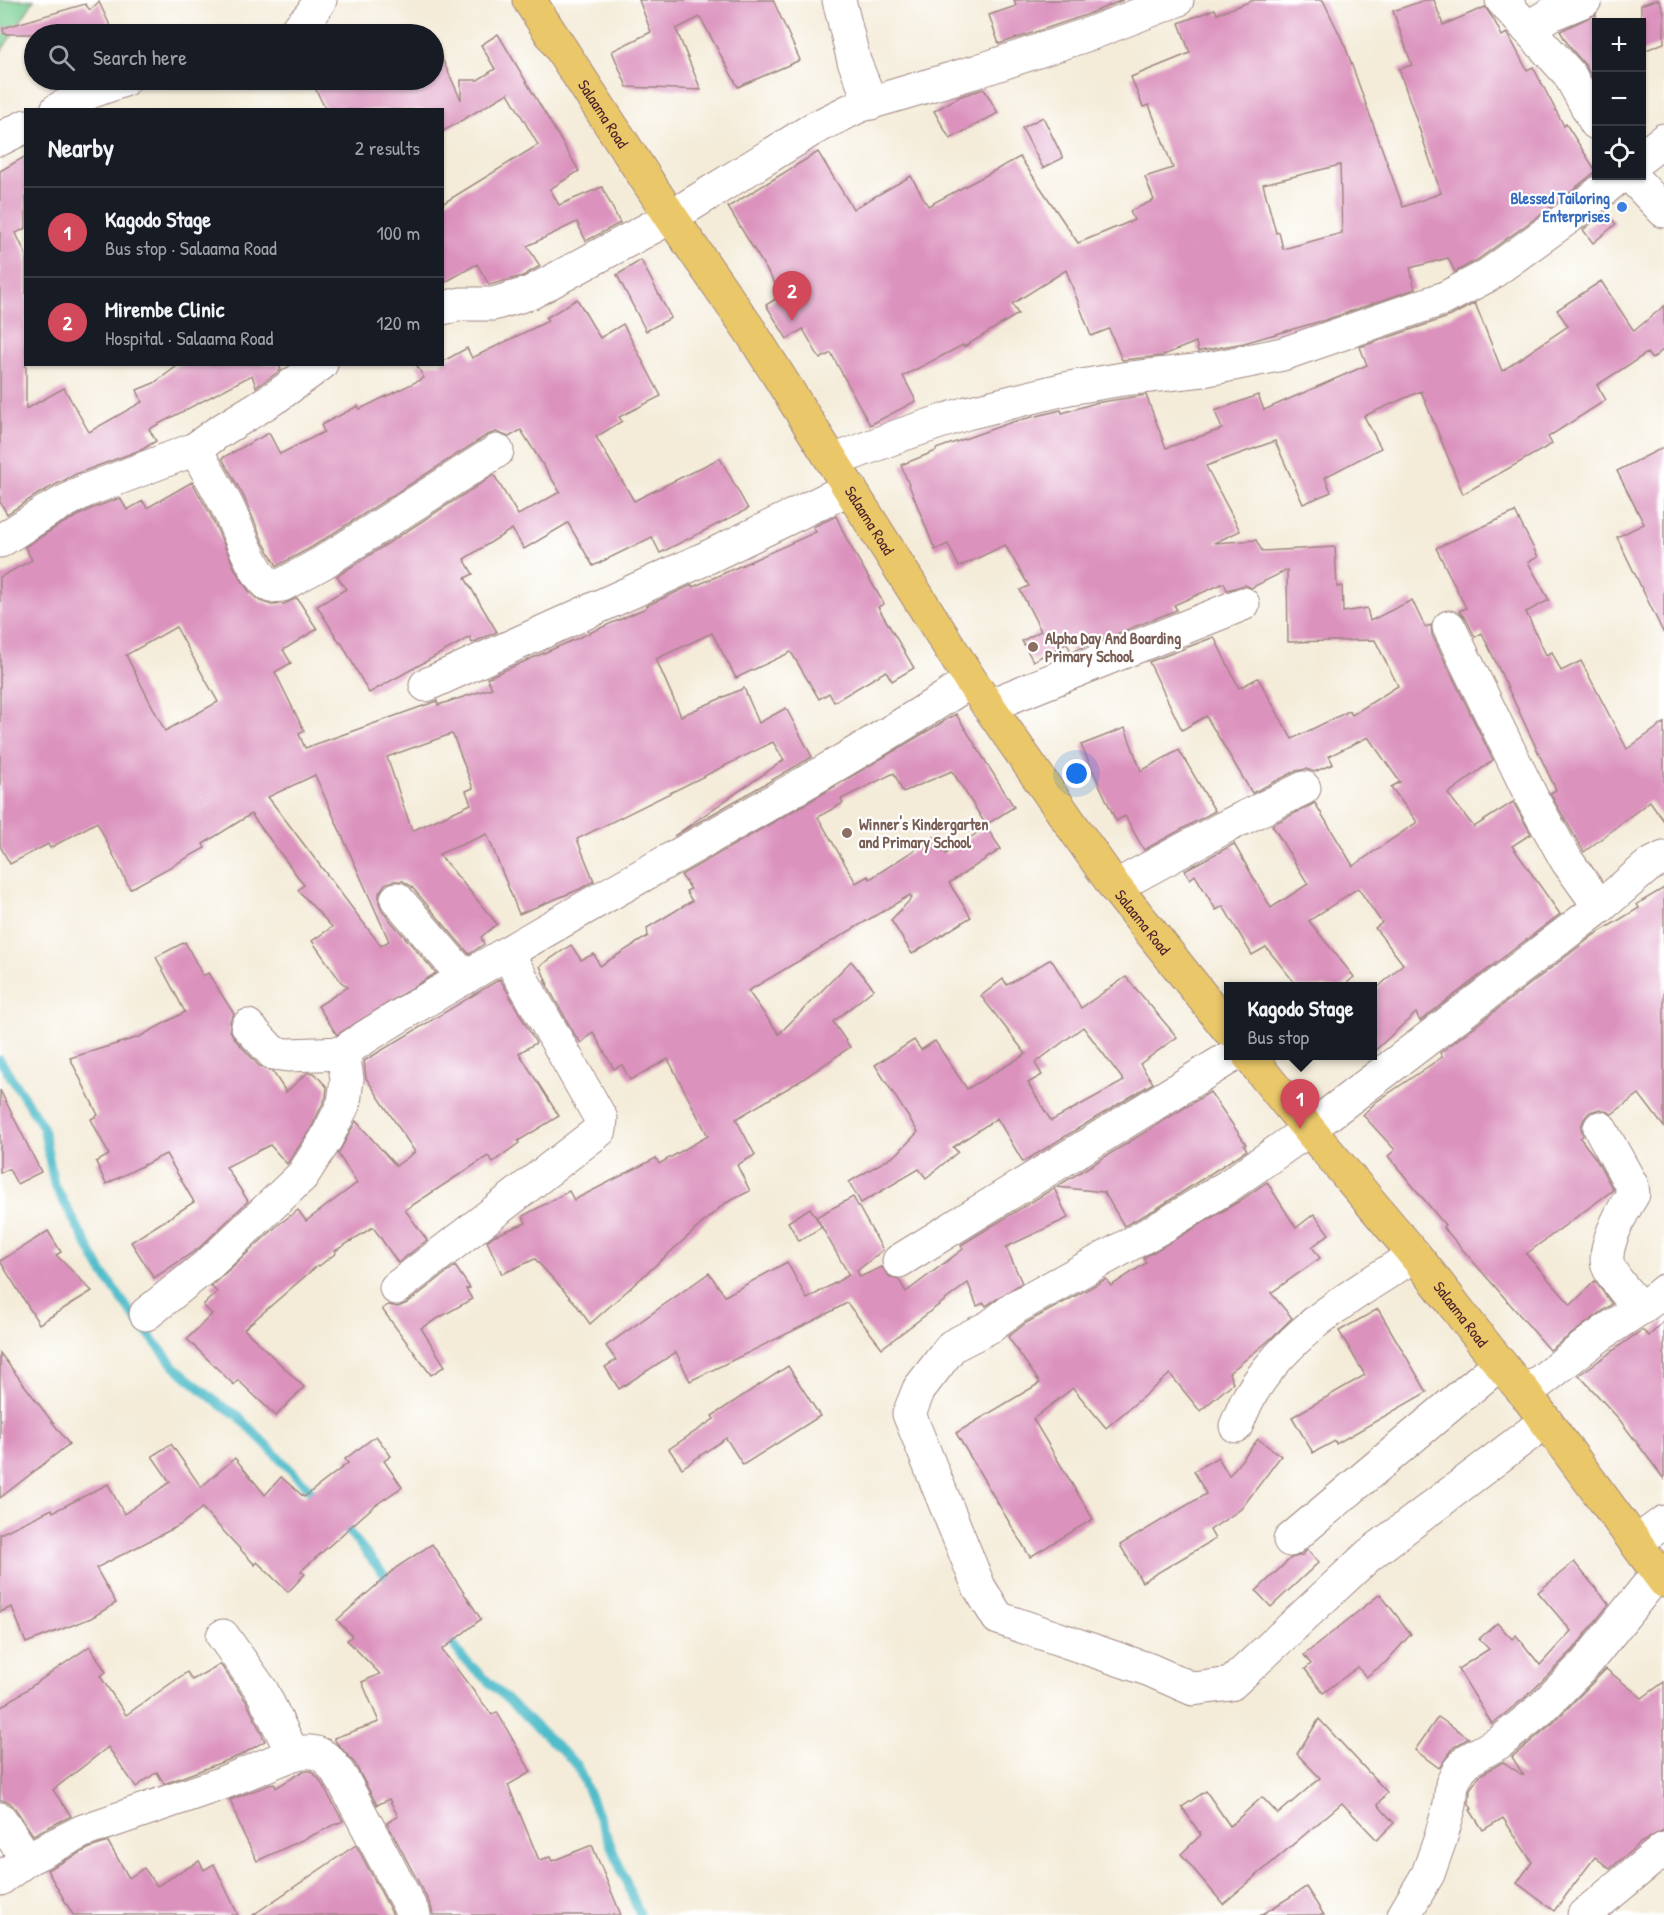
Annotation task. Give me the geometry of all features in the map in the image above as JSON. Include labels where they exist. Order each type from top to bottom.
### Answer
[{"type":"main road","name":"Salaama Road","points":[[529,0],[671,217],[751,332],[980,693],[1115,887],[1224,1024]]},
{"type":"main road","name":"Salaama Road","points":[[1252,1060],[1525,1393],[1661,1577]]},
{"type":"street","points":[[302,24],[320,0]]},
{"type":"street","points":[[839,0],[854,62],[871,103]]},
{"type":"street","points":[[444,308],[462,304],[493,304],[530,293],[671,217],[835,117],[871,103],[1092,33],[1177,0]]},
{"type":"street","points":[[1502,0],[1569,74],[1592,116]]},
{"type":"street","points":[[1527,28],[1551,14],[1585,0]]},
{"type":"street","points":[[61,108],[96,90]]},
{"type":"street","points":[[0,139],[24,127]]},
{"type":"street","points":[[1646,153],[1664,140]]},
{"type":"street","points":[[426,685],[704,559],[841,475],[901,435],[967,413],[1069,388],[1203,370],[1283,354],[1445,298],[1487,276],[1569,217],[1615,180]]},
{"type":"street","points":[[1635,180],[1664,211]]},
{"type":"street","points":[[0,541],[47,511],[85,491],[195,450],[318,366]]},
{"type":"street","points":[[195,450],[228,509],[239,536],[260,575],[264,582],[271,586],[282,585],[321,563],[497,451]]},
{"type":"street","points":[[248,1026],[273,1053],[288,1055],[345,1053],[364,1038],[613,890],[732,825],[903,725],[980,693],[1243,604]]},
{"type":"street","points":[[1449,627],[1534,802],[1567,861],[1599,907]]},
{"type":"street","points":[[1115,887],[1223,828],[1304,788]]},
{"type":"street","points":[[1546,1421],[1369,1555],[1230,1684],[1192,1689],[1150,1670],[998,1618],[979,1587],[909,1414],[919,1389],[952,1346],[991,1326],[1016,1307],[1165,1226],[1228,1186],[1308,1131],[1599,907],[1648,866],[1664,858]]},
{"type":"street","points":[[397,898],[465,978]]},
{"type":"street","points":[[396,1288],[600,1131],[601,1119],[507,953]]},
{"type":"street","points":[[146,1314],[210,1263],[302,1176],[326,1139],[344,1103],[347,1079],[344,1066],[345,1053]]},
{"type":"street","points":[[898,1261],[1225,1060]]},
{"type":"street","points":[[1525,1393],[1598,1337],[1652,1300],[1609,1268],[1606,1258],[1610,1240],[1633,1194],[1632,1186],[1600,1128]]},
{"type":"street","points":[[1236,1426],[1248,1398],[1264,1375],[1298,1336],[1341,1302],[1414,1255]]},
{"type":"street","points":[[1290,1540],[1499,1364]]},
{"type":"street","points":[[1636,1542],[1664,1522]]},
{"type":"street","points":[[1404,1915],[1428,1874],[1445,1823],[1452,1784],[1459,1770],[1468,1760],[1500,1742],[1541,1709],[1587,1662],[1661,1577]]},
{"type":"street","points":[[223,1636],[262,1691],[293,1754]]},
{"type":"street","points":[[0,1879],[27,1859],[83,1831],[220,1784],[293,1754],[303,1751],[317,1752],[334,1766],[414,1915]]},
{"type":"street","points":[[0,1819],[27,1859]]},
{"type":"street","points":[[1584,1915],[1664,1849]]},
{"type":"green space","points":[[0,0],[34,0],[0,53]]},
{"type":"building","points":[[639,0],[773,0],[800,60],[738,87],[700,17],[676,29],[701,90],[627,87],[612,51],[651,32]]},
{"type":"building","points":[[1014,0],[1123,0],[999,44],[989,15],[1016,6]]},
{"type":"building","points":[[1254,0],[1323,0],[1345,46],[1403,207],[1441,193],[1399,69],[1412,65],[1393,11],[1425,0],[1434,0],[1443,25],[1485,7],[1502,36],[1507,33],[1509,36],[1527,70],[1533,67],[1564,126],[1566,124],[1592,165],[1592,174],[1558,202],[1477,260],[1455,272],[1448,258],[1410,268],[1415,289],[1325,320],[1244,343],[1198,352],[1196,342],[1161,356],[1122,360],[1109,329],[1091,336],[1066,270],[1012,304],[1018,314],[964,347],[963,345],[903,376],[916,401],[870,425],[831,353],[820,359],[803,329],[787,339],[766,305],[782,295],[728,207],[818,152],[853,209],[911,176],[928,206],[1020,157],[1078,243],[1134,220],[1130,211],[1154,200],[1145,177],[1173,168],[1149,105],[1143,107],[1131,77],[1190,53],[1179,23],[1215,9],[1217,14]],"holes":[[[1340,165],[1342,233],[1283,249],[1279,232],[1276,233],[1263,184]]]},
{"type":"building","points":[[1659,0],[1664,12],[1664,43],[1646,50],[1646,18],[1641,18],[1641,5]]},
{"type":"building","points":[[99,2],[109,24],[24,24],[24,34],[4,34],[3,28],[85,4],[90,10]]},
{"type":"building","points":[[1596,14],[1596,18],[1592,18],[1592,77],[1569,46],[1560,31]]},
{"type":"building","points":[[498,34],[579,171],[550,189],[559,205],[602,187],[620,223],[586,241],[577,222],[527,246],[540,266],[523,276],[489,285],[477,264],[444,283],[444,203],[538,145],[508,93],[444,131],[444,108],[325,108],[316,90],[444,90],[444,63],[461,100],[461,80],[478,80],[495,69],[481,45]]},
{"type":"building","points":[[984,89],[998,113],[950,139],[934,111],[961,96]]},
{"type":"building","points":[[1043,117],[1063,158],[1043,168],[1022,128]]},
{"type":"building","points":[[24,157],[24,229],[16,233],[24,251],[26,409],[64,388],[89,432],[142,402],[137,390],[154,383],[177,366],[280,366],[281,370],[256,387],[252,375],[149,429],[156,441],[143,449],[76,474],[7,514],[0,502],[0,171]]},
{"type":"building","points":[[1606,212],[1616,224],[1593,243],[1583,230]]},
{"type":"building","points":[[641,260],[671,318],[646,331],[617,275]]},
{"type":"building","points":[[1601,281],[1634,331],[1664,306],[1664,349],[1652,359],[1647,353],[1597,385],[1606,400],[1548,437],[1552,444],[1463,494],[1421,391],[1364,416],[1381,448],[1325,477],[1331,492],[1303,504],[1275,441],[1206,466],[1240,531],[1214,543],[1256,540],[1262,551],[1335,547],[1337,587],[1342,586],[1343,612],[1367,608],[1370,621],[1412,600],[1425,627],[1431,625],[1432,635],[1493,760],[1448,794],[1474,827],[1513,802],[1531,834],[1512,846],[1560,914],[1420,1021],[1416,1013],[1377,1048],[1377,988],[1403,964],[1375,928],[1382,923],[1358,888],[1309,921],[1354,977],[1348,982],[1294,982],[1266,947],[1252,955],[1223,906],[1216,910],[1195,875],[1190,879],[1185,870],[1234,844],[1271,908],[1308,884],[1272,825],[1315,803],[1353,866],[1417,822],[1391,787],[1400,782],[1368,737],[1329,756],[1333,764],[1314,772],[1306,769],[1296,771],[1252,793],[1206,716],[1182,730],[1149,662],[1214,637],[1239,688],[1258,678],[1292,739],[1349,711],[1352,715],[1398,686],[1375,640],[1288,642],[1287,570],[1251,588],[1245,585],[1227,590],[1224,583],[1174,605],[1177,610],[1071,652],[1067,643],[1033,661],[1022,641],[1041,631],[1020,590],[1029,586],[1005,545],[959,567],[948,544],[935,550],[901,465],[936,451],[936,449],[1012,422],[1061,410],[1062,413],[1095,403],[1146,395],[1166,448],[1222,429],[1215,411],[1258,395],[1264,410],[1367,365],[1360,347],[1451,316],[1475,303],[1502,371],[1568,326],[1557,310]]},
{"type":"building","points":[[577,299],[600,338],[623,324],[661,396],[619,417],[622,421],[596,437],[634,501],[720,458],[748,509],[660,553],[652,537],[593,566],[568,523],[524,549],[512,529],[464,559],[473,574],[465,578],[497,632],[472,643],[470,637],[369,693],[341,642],[317,606],[346,589],[337,576],[494,475],[518,515],[560,492],[521,430],[509,437],[496,432],[487,435],[312,547],[277,566],[263,542],[244,497],[222,458],[269,433],[280,454],[324,432],[321,425],[358,406],[360,409],[424,378],[417,366],[444,366],[444,361],[467,348],[472,358],[548,321],[546,318]]},
{"type":"building","points":[[1664,447],[1664,634],[1617,537],[1644,524],[1617,471]]},
{"type":"building","points":[[192,482],[210,514],[236,571],[250,593],[260,601],[272,605],[284,604],[297,598],[317,629],[283,650],[291,663],[275,672],[304,731],[299,734],[305,748],[437,701],[438,705],[492,688],[487,678],[646,608],[692,585],[693,587],[816,532],[813,527],[836,516],[848,542],[884,604],[878,607],[914,668],[892,681],[886,671],[834,702],[829,693],[819,699],[791,652],[736,678],[712,633],[656,659],[681,716],[744,688],[759,723],[786,708],[812,757],[674,836],[784,760],[773,742],[577,839],[594,881],[519,914],[487,834],[439,854],[497,924],[481,937],[484,944],[469,954],[411,886],[403,881],[385,884],[379,893],[382,911],[436,973],[337,1035],[318,1006],[348,987],[341,982],[312,941],[332,927],[298,890],[304,885],[251,814],[203,844],[205,848],[130,889],[97,822],[50,848],[48,844],[10,864],[0,846],[0,577],[32,560],[25,547],[56,527],[93,508],[120,498],[127,510],[143,501],[147,508]],"holes":[[[176,627],[218,702],[165,731],[126,655]],[[453,735],[473,788],[466,791],[471,804],[412,831],[387,757]],[[315,775],[389,941],[381,946],[268,797]]]},
{"type":"building","points":[[1515,512],[1538,557],[1528,562],[1549,600],[1526,612],[1546,655],[1552,652],[1561,671],[1581,661],[1627,749],[1664,723],[1664,821],[1650,801],[1584,852],[1550,793],[1556,790],[1482,633],[1475,637],[1459,611],[1466,608],[1436,548]]},
{"type":"building","points":[[956,714],[1014,807],[986,825],[952,771],[903,792],[894,773],[841,799],[843,803],[818,817],[856,883],[868,876],[870,879],[934,837],[946,854],[986,827],[1001,849],[949,883],[971,917],[912,954],[891,920],[912,898],[910,895],[748,991],[779,1034],[851,961],[874,989],[833,1022],[850,1047],[800,1081],[736,1119],[755,1155],[737,1165],[750,1191],[724,1204],[590,1324],[575,1303],[535,1259],[502,1274],[487,1241],[493,1236],[526,1223],[523,1216],[569,1191],[574,1200],[656,1158],[659,1164],[708,1136],[668,1059],[630,1080],[622,1065],[614,1069],[593,1032],[581,1043],[576,1037],[544,980],[548,985],[540,966],[571,945],[581,960],[594,954],[600,966],[648,936],[647,928],[692,901],[686,891],[691,889],[681,875]]},
{"type":"building","points":[[1125,728],[1141,771],[1179,750],[1215,811],[1144,850],[1125,816],[1116,821],[1081,745]]},
{"type":"building","points":[[1664,888],[1664,1127],[1639,1094],[1612,1114],[1600,1109],[1590,1112],[1584,1119],[1581,1127],[1583,1136],[1580,1138],[1596,1159],[1613,1190],[1526,1254],[1571,1305],[1595,1281],[1612,1304],[1550,1350],[1443,1227],[1445,1225],[1388,1156],[1395,1150],[1363,1115],[1376,1102],[1442,1057],[1440,1053],[1594,935],[1639,908],[1637,904]]},
{"type":"building","points":[[185,942],[203,976],[208,973],[234,1014],[230,1021],[230,1030],[234,1038],[259,1066],[273,1072],[286,1092],[307,1073],[314,1073],[327,1087],[326,1097],[310,1130],[287,1164],[270,1145],[226,1167],[248,1201],[198,1249],[154,1278],[131,1242],[194,1202],[166,1154],[106,1184],[96,1162],[109,1155],[91,1119],[98,1115],[70,1058],[139,1037],[185,1012],[156,957]]},
{"type":"building","points":[[1051,959],[1081,1008],[1126,977],[1177,1037],[1140,1064],[1153,1083],[1023,1162],[997,1118],[953,1147],[958,1152],[926,1178],[919,1169],[861,1203],[849,1182],[897,1154],[918,1132],[875,1065],[914,1040],[921,1050],[935,1041],[967,1089],[1026,1054],[981,996],[1003,979],[1007,985]],"holes":[[[1083,1027],[1124,1081],[1051,1121],[1028,1083],[1042,1075],[1035,1063]]]},
{"type":"building","points":[[500,979],[536,1043],[519,1053],[559,1116],[518,1141],[519,1143],[493,1162],[488,1156],[405,1210],[427,1240],[398,1263],[373,1227],[335,1251],[336,1253],[318,1265],[244,1329],[304,1387],[276,1416],[238,1380],[234,1385],[187,1339],[212,1314],[203,1305],[217,1292],[211,1286],[278,1225],[298,1210],[306,1221],[357,1183],[338,1154],[356,1121],[396,1166],[415,1152],[366,1078],[364,1061]]},
{"type":"building","points":[[0,1090],[41,1172],[17,1184],[9,1169],[0,1173]]},
{"type":"building","points":[[1210,1092],[1246,1144],[1244,1145],[1247,1150],[1156,1209],[1124,1226],[1104,1192],[1056,1187]]},
{"type":"building","points":[[1267,1182],[1296,1228],[1314,1214],[1329,1234],[1312,1247],[1320,1258],[1271,1293],[1292,1318],[1229,1373],[1233,1383],[1200,1411],[1170,1374],[1106,1428],[1073,1388],[1033,1419],[1093,1519],[1030,1557],[956,1433],[1040,1383],[1008,1337],[1026,1323],[1106,1279],[1111,1286],[1146,1263],[1143,1258],[1238,1202]]},
{"type":"building","points":[[1054,1188],[1068,1218],[1006,1247],[1022,1283],[986,1306],[984,1303],[977,1306],[968,1283],[882,1348],[847,1303],[690,1381],[676,1352],[619,1389],[605,1367],[616,1360],[606,1346],[709,1273],[725,1296],[787,1262],[807,1299],[849,1275],[816,1217],[853,1197],[883,1250],[857,1271],[860,1277],[882,1267],[890,1277],[899,1280],[906,1292],[963,1249],[961,1245]]},
{"type":"building","points":[[810,1208],[822,1227],[799,1241],[788,1222]]},
{"type":"building","points":[[48,1231],[61,1252],[56,1255],[92,1291],[39,1324],[0,1261]]},
{"type":"building","points":[[455,1266],[470,1288],[466,1289],[472,1299],[421,1328],[445,1366],[431,1375],[382,1309],[388,1305],[398,1307],[407,1303]]},
{"type":"building","points":[[1378,1309],[1427,1392],[1336,1444],[1335,1441],[1313,1453],[1292,1417],[1365,1375],[1339,1331]]},
{"type":"building","points":[[1664,1321],[1664,1479],[1619,1419],[1579,1375],[1642,1330],[1649,1336]]},
{"type":"building","points":[[0,1353],[69,1444],[0,1498]]},
{"type":"building","points":[[788,1366],[820,1416],[743,1465],[726,1438],[682,1468],[669,1449],[714,1419],[712,1416]]},
{"type":"building","points":[[376,1436],[391,1456],[384,1461],[402,1487],[374,1506],[301,1571],[305,1574],[288,1592],[257,1562],[255,1565],[202,1508],[180,1525],[96,1568],[116,1603],[91,1618],[26,1643],[12,1607],[0,1612],[0,1534],[52,1509],[53,1512],[108,1484],[124,1514],[170,1482],[152,1456],[171,1444],[201,1487],[235,1458],[265,1495],[281,1477],[304,1497],[348,1463],[345,1459]]},
{"type":"building","points":[[1258,1439],[1281,1456],[1241,1509],[1210,1530],[1215,1539],[1142,1582],[1120,1545],[1206,1494],[1194,1471],[1218,1457],[1229,1476]]},
{"type":"building","points":[[432,1544],[481,1619],[442,1650],[492,1715],[497,1712],[531,1772],[508,1785],[539,1860],[550,1857],[552,1861],[592,1845],[621,1915],[433,1915],[431,1906],[387,1823],[398,1816],[389,1799],[377,1805],[355,1764],[336,1742],[334,1738],[379,1722],[362,1682],[380,1674],[347,1640],[352,1636],[337,1620],[397,1567]]},
{"type":"building","points":[[1307,1550],[1319,1562],[1271,1607],[1256,1591],[1291,1558],[1302,1555]]},
{"type":"building","points":[[1574,1562],[1609,1604],[1573,1650],[1528,1695],[1492,1724],[1458,1669],[1489,1649],[1479,1639],[1497,1623],[1512,1639],[1516,1635],[1540,1665],[1571,1631],[1538,1592]]},
{"type":"building","points":[[1380,1594],[1411,1634],[1386,1662],[1366,1677],[1358,1667],[1323,1693],[1305,1669],[1311,1664],[1304,1655]]},
{"type":"building","points":[[90,1646],[106,1672],[100,1676],[126,1715],[187,1672],[192,1680],[220,1664],[246,1701],[265,1741],[241,1755],[164,1784],[157,1772],[136,1787],[108,1747],[53,1790],[71,1816],[33,1835],[15,1808],[9,1802],[0,1800],[0,1708]]},
{"type":"building","points":[[1606,1669],[1642,1698],[1664,1682],[1664,1830],[1640,1843],[1610,1869],[1595,1857],[1554,1911],[1517,1883],[1532,1862],[1503,1818],[1483,1830],[1470,1810],[1472,1809],[1469,1804],[1470,1789],[1480,1775],[1503,1762],[1524,1776],[1512,1757],[1554,1722]]},
{"type":"building","points":[[1438,1717],[1469,1738],[1454,1747],[1439,1768],[1415,1750]]},
{"type":"building","points":[[1319,1719],[1387,1792],[1378,1805],[1394,1823],[1377,1840],[1342,1803],[1223,1904],[1181,1854],[1201,1835],[1182,1807],[1206,1791],[1230,1826],[1262,1797],[1278,1814],[1320,1778],[1297,1754]]},
{"type":"building","points":[[303,1771],[311,1771],[319,1779],[343,1821],[257,1861],[230,1800],[274,1783],[276,1788]]},
{"type":"building","points":[[108,1842],[129,1878],[144,1868],[157,1886],[199,1861],[204,1870],[214,1864],[238,1915],[73,1915],[47,1870],[90,1848]]},
{"type":"building","points":[[356,1845],[393,1915],[253,1915]]},
{"type":"building","points":[[1306,1887],[1324,1915],[1261,1915]]},
{"type":"waterway","points":[[0,1060],[43,1127],[54,1184],[101,1270],[129,1310],[174,1366],[220,1405],[236,1414],[320,1500]]},
{"type":"waterway","points":[[340,1521],[392,1584]]},
{"type":"waterway","points":[[445,1634],[463,1658],[577,1765],[640,1915]]},
{"type":"place","name":"Blessed Tailoring Enterprises","points":[[1622,207]]},
{"type":"place","name":"Mirembe Clinic","points":[[792,321]]},
{"type":"place","name":"Alpha Day And Boarding Primary School","points":[[1033,647]]},
{"type":"place","name":"Winner's Kindergarten and Primary School","points":[[847,833]]},
{"type":"place","name":"Kagodo Stage","points":[[1300,1129]]}]
